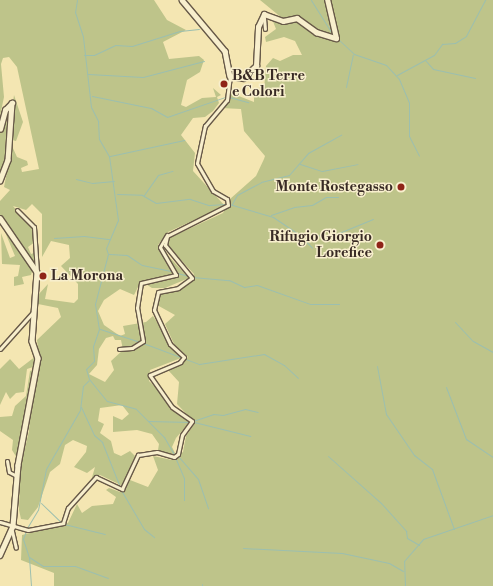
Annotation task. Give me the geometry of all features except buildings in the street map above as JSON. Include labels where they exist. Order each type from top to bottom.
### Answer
[{"type":"street","points":[[119,349],[132,348],[143,341],[137,308],[141,282],[176,275],[160,246],[170,234],[228,205],[227,199],[213,191],[197,163],[205,126],[227,100],[230,76],[225,51],[182,0]]},
{"type":"street","points":[[230,76],[245,78],[254,70],[258,27],[264,14],[269,14],[283,21],[298,18],[316,32],[335,39],[337,32],[327,0]]},
{"type":"street","points":[[265,29],[264,19],[269,14]]},
{"type":"street","points":[[0,129],[10,103],[13,109],[6,139],[8,160],[0,182]]},
{"type":"street","points":[[16,548],[13,529],[17,476],[37,372],[38,358],[32,341],[37,272],[34,227],[17,210]]},
{"type":"street","points":[[0,218],[37,272]]},
{"type":"street","points":[[0,522],[13,529],[34,530],[63,522],[68,508],[96,477],[122,489],[138,455],[178,454],[183,433],[192,421],[172,407],[150,375],[183,359],[170,344],[154,312],[158,292],[178,288],[192,278],[165,245],[170,234]]},
{"type":"street","points":[[0,349],[34,311]]},
{"type":"street","points":[[7,461],[9,472],[17,476]]},
{"type":"street","points":[[0,555],[13,529]]},
{"type":"green space","points":[[0,0],[154,0],[167,20],[186,30],[163,42],[169,59],[199,56],[204,60],[200,72],[187,80],[181,105],[186,107],[202,98],[216,97],[213,88],[221,95],[217,97],[219,103],[213,111],[205,117],[193,118],[181,135],[195,153],[193,171],[225,206],[168,232],[158,245],[189,278],[165,288],[152,288],[141,281],[134,295],[120,289],[104,300],[98,311],[104,325],[120,336],[125,334],[123,326],[146,322],[153,316],[181,358],[150,370],[149,381],[164,395],[170,409],[184,415],[189,423],[176,438],[172,447],[175,453],[171,455],[158,450],[159,444],[152,434],[137,430],[113,432],[113,416],[122,420],[129,414],[122,405],[100,408],[98,421],[104,424],[100,433],[111,441],[114,453],[121,456],[130,451],[135,456],[123,486],[100,475],[91,481],[95,467],[87,473],[74,467],[86,452],[87,446],[73,440],[65,445],[60,464],[50,472],[38,507],[28,520],[21,519],[19,510],[20,469],[29,431],[32,388],[40,364],[37,340],[61,317],[58,308],[38,304],[38,295],[48,284],[45,299],[74,303],[78,299],[78,284],[61,266],[70,258],[69,245],[51,241],[42,257],[42,214],[32,204],[26,210],[13,206],[33,229],[35,242],[28,247],[31,254],[37,252],[37,268],[0,216],[0,201],[10,190],[4,187],[12,146],[17,157],[27,161],[28,165],[21,168],[22,172],[39,169],[17,67],[9,57],[3,58],[1,64],[4,97],[0,116]],"holes":[[[113,336],[115,340],[121,340],[123,350],[111,361],[114,370],[105,382],[89,374],[97,365],[99,349],[106,338]]]},
{"type":"green space","points":[[260,0],[325,0],[335,33],[333,37],[321,33],[295,16],[282,18]]},
{"type":"green space","points":[[329,0],[493,0],[493,586],[54,586],[54,573],[21,560],[22,535],[68,523],[77,504],[82,513],[92,506],[113,504],[116,497],[106,490],[109,488],[120,492],[125,490],[130,480],[148,487],[158,470],[153,456],[172,460],[183,452],[186,436],[195,423],[177,404],[179,382],[168,370],[188,357],[174,344],[165,324],[175,315],[157,305],[161,294],[189,284],[194,274],[167,245],[167,239],[223,213],[230,199],[256,176],[264,159],[265,156],[244,131],[241,109],[221,108],[231,93],[254,102],[254,93],[264,89],[266,66],[273,58],[280,61],[293,55],[302,55],[295,41],[284,37],[266,42],[265,37],[276,29],[272,19],[266,18],[295,20],[314,34],[336,40],[339,34]]},
{"type":"green space","points":[[14,95],[23,122],[16,141],[8,139]]},
{"type":"green space","points":[[4,121],[10,124],[5,144],[6,161],[0,179],[0,133]]},
{"type":"green space","points":[[0,220],[33,268],[31,275],[22,277],[24,284],[14,286],[14,277],[18,276],[20,265],[2,264],[1,233],[10,258],[15,256]]},
{"type":"green space","points":[[36,356],[36,366],[27,369],[24,392],[16,393],[10,399],[6,392],[0,405],[0,369],[10,359],[19,369]]},
{"type":"green space","points":[[37,368],[17,458],[12,450],[13,440],[0,431],[0,417],[12,416],[15,406],[26,396],[30,371]]},
{"type":"waterway","points":[[77,0],[75,12],[83,37],[91,107],[98,121],[99,139],[109,156],[118,220],[106,248],[108,254],[95,304],[99,329],[93,346],[94,361],[86,369],[89,379],[107,401],[136,409],[164,437],[174,454]]},
{"type":"waterway","points":[[311,0],[333,35]]},
{"type":"waterway","points":[[397,75],[434,55],[442,44],[455,43],[466,36],[485,0]]},
{"type":"waterway","points":[[84,55],[94,55],[115,45],[132,46],[180,31],[199,29]]},
{"type":"waterway","points":[[338,39],[354,54],[386,65],[399,79],[409,102],[409,136],[419,156]]},
{"type":"waterway","points":[[346,87],[353,55]]},
{"type":"waterway","points":[[425,60],[433,69],[475,78]]},
{"type":"waterway","points":[[88,74],[143,77],[204,61]]},
{"type":"waterway","points":[[92,96],[151,108],[167,117],[225,97]]},
{"type":"waterway","points":[[229,97],[248,102]]},
{"type":"waterway","points":[[232,204],[237,195],[261,182],[289,175],[308,153],[341,135]]},
{"type":"waterway","points":[[110,156],[184,140]]},
{"type":"waterway","points":[[300,164],[322,171],[357,164]]},
{"type":"waterway","points":[[144,195],[158,175],[172,171]]},
{"type":"waterway","points":[[76,179],[92,183],[114,181]]},
{"type":"waterway","points":[[117,194],[142,195],[156,203],[190,199],[209,205],[226,204]]},
{"type":"waterway","points":[[271,215],[294,207],[312,205],[326,197],[338,197]]},
{"type":"waterway","points":[[229,204],[273,217],[301,236],[312,248]]},
{"type":"waterway","points":[[301,236],[334,235],[373,219]]},
{"type":"waterway","points":[[54,238],[84,236],[110,239]]},
{"type":"waterway","points":[[109,254],[127,255],[142,265],[174,272]]},
{"type":"waterway","points":[[177,273],[189,276]]},
{"type":"waterway","points":[[192,277],[229,280],[244,287],[257,285],[310,304],[339,304]]},
{"type":"waterway","points":[[455,322],[473,341],[493,352]]},
{"type":"waterway","points":[[100,329],[140,342]]},
{"type":"waterway","points":[[143,343],[199,364],[264,354],[284,365],[298,378]]},
{"type":"waterway","points":[[377,366],[386,414],[414,455],[432,469],[454,529]]},
{"type":"waterway","points":[[27,528],[38,510],[46,469],[80,410],[83,386],[89,380]]},
{"type":"waterway","points":[[446,387],[466,439],[493,457]]},
{"type":"waterway","points":[[81,407],[94,435],[102,442],[120,487]]},
{"type":"waterway","points":[[193,421],[213,414],[223,415],[245,409],[258,412]]},
{"type":"waterway","points":[[148,421],[190,422]]},
{"type":"waterway","points":[[194,422],[250,436]]},
{"type":"waterway","points":[[178,456],[198,479],[208,508]]},
{"type":"waterway","points":[[328,456],[381,503],[406,531],[407,538],[419,545]]},
{"type":"waterway","points":[[175,457],[184,478],[184,500]]},
{"type":"waterway","points":[[121,490],[144,529],[154,537]]},
{"type":"waterway","points":[[41,503],[61,522]]},
{"type":"waterway","points":[[405,586],[404,561],[423,539],[493,515]]},
{"type":"waterway","points":[[64,524],[105,534]]},
{"type":"waterway","points":[[26,531],[23,539],[29,557],[31,586]]},
{"type":"waterway","points":[[243,548],[342,553],[389,563],[403,571]]},
{"type":"waterway","points":[[29,557],[43,566],[75,566],[108,578]]},
{"type":"place","name":"B&B Terre e Colori","points":[[224,84]]},
{"type":"place","name":"Monte Rostegasso","points":[[401,187]]},
{"type":"place","name":"Rifugio Giorgio Lorefice","points":[[380,245]]},
{"type":"place","name":"La Morona","points":[[43,276]]}]
